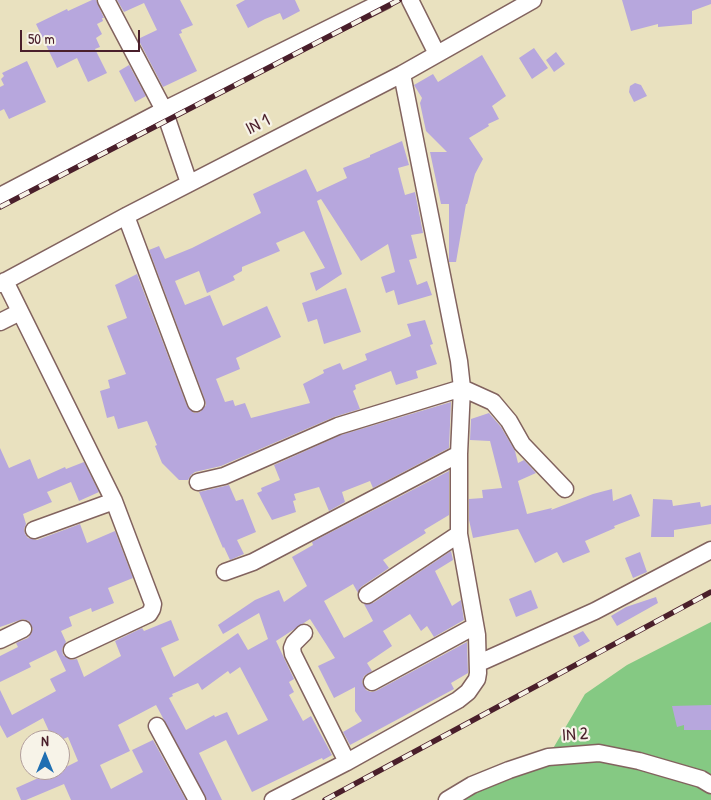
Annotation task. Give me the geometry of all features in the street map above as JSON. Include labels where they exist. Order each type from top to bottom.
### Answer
[{"type":"street","points":[[106,0],[164,110],[189,183]]},
{"type":"street","points":[[0,196],[164,110],[386,0]]},
{"type":"street","points":[[410,0],[437,54]]},
{"type":"street","name":"IN 1","points":[[2,283],[189,183],[402,74],[533,0]]},
{"type":"street","points":[[273,800],[348,762],[458,700],[468,692],[477,679],[479,663],[475,626],[459,534],[459,454],[462,388],[459,361],[402,74]]},
{"type":"street","points":[[126,216],[196,403]]},
{"type":"street","points":[[2,283],[20,312],[114,501],[153,604],[149,614],[72,650]]},
{"type":"street","points":[[0,322],[20,312]]},
{"type":"street","points":[[198,482],[224,476],[338,426],[462,388],[493,402],[509,421],[522,444],[565,489]]},
{"type":"street","points":[[226,572],[253,562],[459,454]]},
{"type":"street","points":[[34,530],[114,501]]},
{"type":"street","points":[[367,595],[459,534]]},
{"type":"street","points":[[479,663],[595,611],[711,550]]},
{"type":"street","points":[[372,682],[475,626]]},
{"type":"street","points":[[0,640],[23,629]]},
{"type":"street","points":[[304,633],[294,643],[292,648],[293,654],[348,762]]},
{"type":"street","points":[[157,726],[197,800]]},
{"type":"street","name":"IN 2","points":[[447,800],[490,778],[548,757],[599,753],[639,761],[701,779],[711,784]]},
{"type":"green space","points":[[711,622],[711,800],[447,800],[548,757],[585,694],[627,665]]},
{"type":"building","points":[[96,0],[104,18],[102,18],[103,21],[97,24],[102,34],[96,38],[100,47],[95,49],[107,73],[88,82],[77,58],[57,68],[36,24],[67,9],[68,11]]},
{"type":"building","points":[[117,0],[180,0],[193,25],[181,30],[182,33],[179,34],[197,71],[163,87],[138,39],[157,30],[144,3],[124,12]]},
{"type":"building","points":[[245,0],[295,0],[300,11],[283,20],[280,13],[248,28],[236,5]]},
{"type":"building","points":[[622,0],[711,0],[711,4],[692,11],[692,24],[658,27],[658,24],[631,31]]},
{"type":"building","points":[[534,48],[548,68],[532,79],[519,58]]},
{"type":"building","points":[[556,52],[565,64],[554,72],[546,60]]},
{"type":"building","points":[[482,55],[506,96],[492,106],[499,119],[488,124],[489,126],[469,138],[483,159],[475,174],[466,204],[456,262],[449,262],[449,204],[441,204],[430,152],[447,152],[426,131],[420,103],[422,98],[414,85],[433,74],[438,82]]},
{"type":"building","points":[[27,61],[46,102],[9,119],[4,109],[0,111],[0,87],[4,85],[1,79],[4,76],[2,73]]},
{"type":"building","points":[[129,65],[146,96],[135,102],[119,71]]},
{"type":"building","points":[[635,83],[641,85],[647,96],[634,102],[629,92],[630,86]]},
{"type":"building","points":[[402,141],[409,165],[398,168],[405,195],[415,192],[423,233],[411,235],[417,258],[409,260],[417,285],[427,281],[432,295],[398,305],[394,290],[386,293],[381,277],[395,272],[388,244],[361,261],[321,199],[317,201],[342,274],[316,291],[310,273],[325,268],[304,231],[276,243],[280,251],[242,267],[242,271],[233,276],[235,280],[207,293],[199,271],[175,281],[185,305],[210,295],[223,326],[267,306],[281,337],[236,358],[240,369],[216,379],[225,402],[233,400],[235,406],[245,403],[251,418],[310,403],[303,384],[324,373],[323,370],[340,363],[343,370],[367,360],[365,354],[411,336],[407,324],[425,320],[433,344],[430,345],[437,364],[416,371],[418,378],[396,385],[391,371],[355,385],[356,389],[353,391],[360,409],[334,417],[221,466],[195,472],[188,480],[179,480],[162,463],[147,421],[118,429],[114,416],[107,418],[100,391],[110,388],[108,380],[126,374],[107,326],[127,318],[115,285],[137,274],[187,406],[194,413],[200,412],[206,405],[205,400],[149,250],[159,246],[165,259],[192,248],[261,213],[253,194],[306,169],[317,192],[347,178],[343,168]]},
{"type":"building","points":[[346,288],[361,332],[324,344],[317,319],[308,322],[302,303]]},
{"type":"building","points":[[451,402],[449,448],[373,488],[370,481],[342,492],[345,502],[329,511],[319,487],[294,494],[296,500],[293,501],[296,512],[272,520],[257,493],[262,491],[261,488],[280,480],[274,465],[341,435]]},
{"type":"building","points":[[489,413],[501,427],[515,451],[518,463],[524,460],[536,473],[518,481],[527,514],[552,508],[551,510],[612,489],[613,501],[631,494],[640,516],[614,526],[615,528],[585,541],[590,552],[563,563],[557,552],[535,563],[518,529],[473,538],[469,520],[469,499],[483,498],[482,490],[502,488],[490,441],[470,440],[471,419]]},
{"type":"building","points":[[0,448],[9,468],[30,459],[38,479],[65,467],[66,469],[84,462],[99,492],[79,501],[71,482],[47,492],[52,502],[23,514],[26,524],[25,534],[28,538],[37,540],[80,524],[87,543],[115,531],[133,578],[108,588],[114,603],[92,612],[91,608],[69,617],[72,626],[61,631],[66,642],[62,649],[63,655],[71,660],[77,659],[84,677],[121,656],[115,641],[142,628],[144,631],[171,620],[179,640],[161,648],[174,677],[238,633],[248,650],[268,639],[259,613],[223,634],[218,625],[255,600],[279,590],[284,602],[307,586],[292,557],[313,545],[312,542],[449,471],[449,515],[424,530],[426,533],[383,560],[389,568],[361,587],[358,593],[353,584],[324,601],[344,638],[373,621],[364,604],[373,603],[451,551],[453,560],[435,571],[452,606],[461,600],[464,620],[434,637],[427,626],[421,631],[410,614],[383,631],[392,646],[367,663],[372,671],[364,676],[362,682],[366,690],[376,691],[467,642],[468,673],[451,683],[454,689],[350,745],[343,732],[362,721],[355,711],[355,687],[334,698],[318,666],[335,658],[310,619],[276,641],[294,679],[289,682],[294,692],[289,695],[303,721],[311,716],[332,755],[252,792],[226,740],[199,753],[222,800],[207,800],[156,705],[118,725],[130,751],[100,765],[111,789],[143,772],[132,750],[153,740],[186,800],[71,800],[64,784],[26,800],[21,800],[16,788],[34,780],[70,780],[70,765],[78,761],[70,742],[70,730],[48,730],[43,718],[7,738],[0,725],[0,690],[12,715],[56,691],[50,679],[66,671],[56,650],[29,663],[31,667],[0,682],[0,656],[18,647],[16,643],[28,638],[33,629],[29,621],[23,619],[0,627]],"holes":[[[240,667],[268,720],[238,735],[227,712],[215,717],[214,715],[186,730],[169,698],[173,696],[172,694],[198,683],[202,690],[228,671],[230,674]]]},
{"type":"building","points":[[229,485],[236,501],[243,499],[256,532],[237,540],[244,554],[230,560],[199,492]]},
{"type":"building","points":[[653,499],[672,500],[673,506],[700,502],[701,507],[711,505],[711,524],[674,530],[674,537],[651,537]]},
{"type":"building","points":[[640,552],[647,572],[633,578],[625,558]]},
{"type":"building","points":[[531,590],[538,608],[516,617],[509,599]]},
{"type":"building","points":[[656,597],[658,603],[617,626],[611,616],[626,607]]},
{"type":"building","points":[[583,631],[590,641],[579,647],[573,636]]},
{"type":"building","points":[[711,705],[711,730],[684,730],[684,725],[677,727],[672,706]]},
{"type":"railway","points":[[0,207],[399,0]]},
{"type":"railway","points":[[325,800],[711,592]]}]
